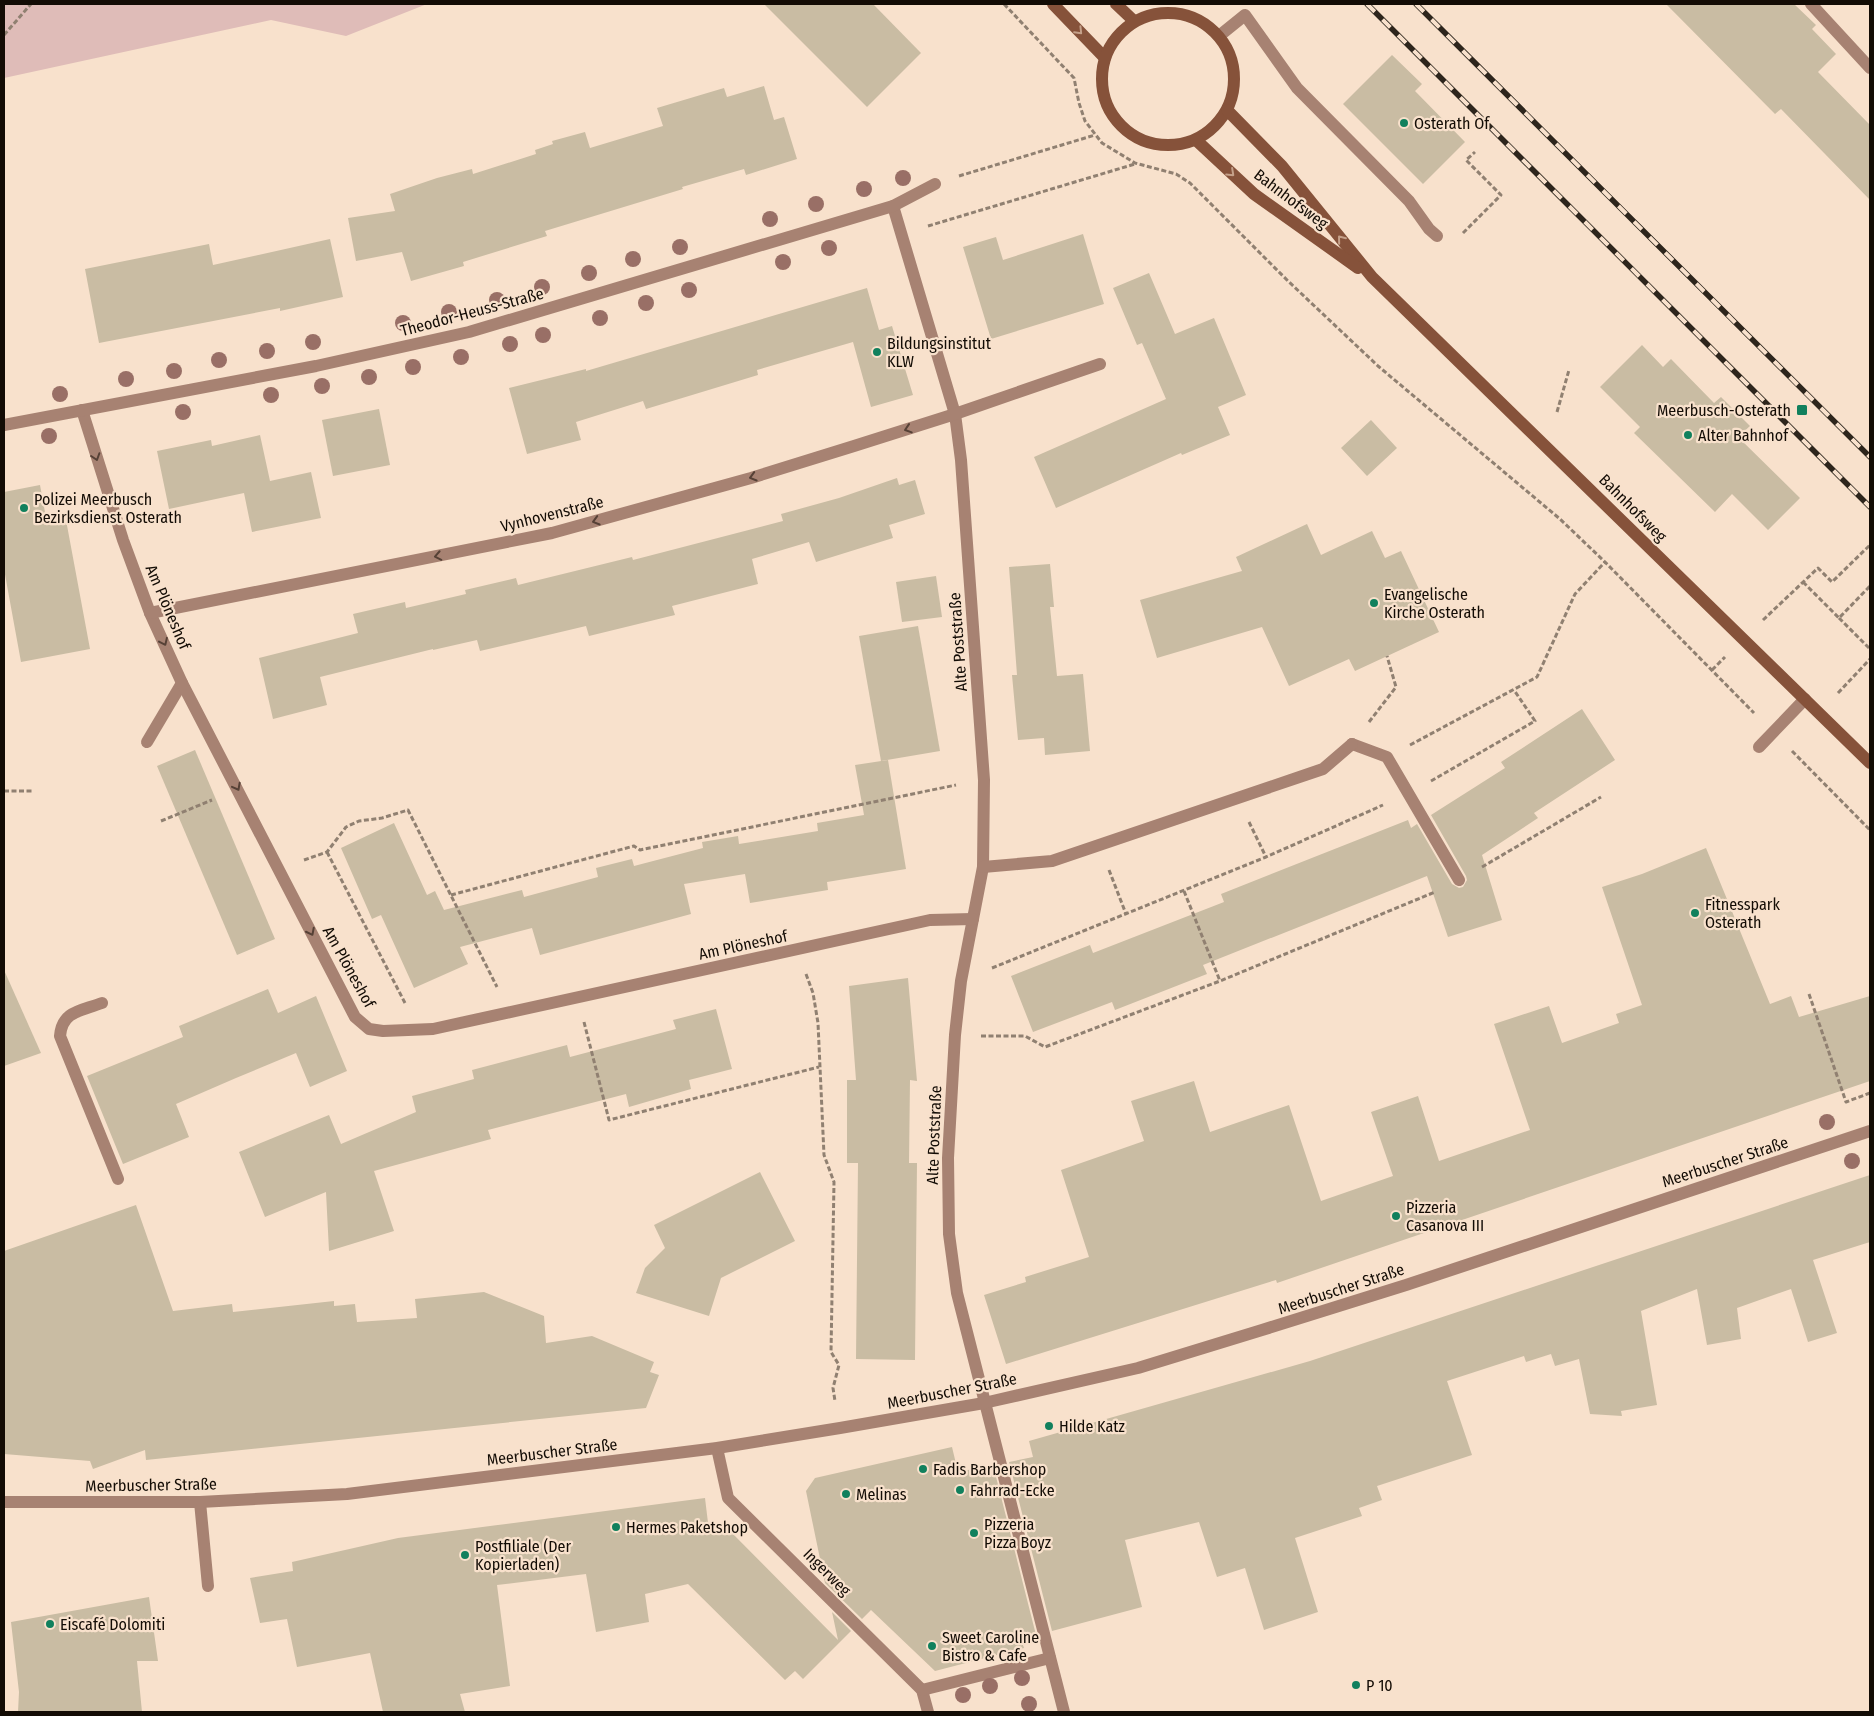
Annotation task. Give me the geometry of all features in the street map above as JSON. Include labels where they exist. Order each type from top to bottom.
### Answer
[{"type":"main road","points":[[1053,4],[1105,58]]},
{"type":"main road","points":[[1116,4],[1134,21]]},
{"type":"main road","points":[[1164,13],[1194,18],[1219,36],[1229,51],[1234,65],[1235,81],[1227,110],[1213,127],[1196,140],[1174,145],[1152,144],[1132,135],[1116,120],[1105,101],[1102,80],[1105,58],[1112,44],[1122,31],[1134,21],[1164,13]]},
{"type":"main road","name":"Bahnhofsweg","points":[[1227,110],[1282,166],[1372,277],[1870,763]]},
{"type":"main road","name":"Bahnhofsweg","points":[[1196,140],[1254,194],[1372,277]]},
{"type":"street","points":[[1811,4],[1870,68]]},
{"type":"street","points":[[1219,36],[1245,15],[1297,88],[1409,201],[1429,229],[1437,236]]},
{"type":"street","name":"Theodor-Heuss-Straße","points":[[4,425],[316,366],[469,332],[893,206],[935,184]]},
{"type":"street","name":"Alte Poststraße","points":[[893,206],[954,414],[961,460],[984,780],[983,868],[962,981],[955,1035],[948,1158],[949,1234],[957,1293],[984,1403]]},
{"type":"street","points":[[954,414],[1100,364]]},
{"type":"street","name":"Am Plöneshof","points":[[82,410],[123,540],[150,613],[182,683],[355,1017],[369,1029],[383,1031],[433,1029],[930,920],[973,919]]},
{"type":"street","name":"Vynhovenstraße","points":[[150,613],[552,533],[751,478],[954,414]]},
{"type":"street","points":[[147,742],[182,683]]},
{"type":"street","points":[[1759,747],[1805,700]]},
{"type":"street","points":[[983,868],[1052,861],[1323,769],[1352,744],[1387,757],[1459,880]]},
{"type":"street","points":[[102,1003],[67,1016],[61,1025],[60,1036],[118,1179]]},
{"type":"street","name":"Meerbuscher Straße","points":[[4,1502],[200,1502],[347,1494],[717,1448],[984,1403],[1138,1368],[1262,1330],[1406,1285],[1870,1131]]},
{"type":"street","points":[[984,1403],[1064,1712]]},
{"type":"street","name":"Ingerweg","points":[[717,1448],[728,1498],[922,1690]]},
{"type":"street","points":[[200,1502],[208,1586]]},
{"type":"street","points":[[928,1712],[922,1690],[1050,1658]]},
{"type":"path","points":[[4,35],[31,4]]},
{"type":"path","points":[[1004,4],[1074,78],[1079,103],[1086,120],[1102,143],[1135,163],[1176,174],[1190,183],[1288,281],[1378,366],[1560,519],[1605,562],[1870,830]]},
{"type":"path","points":[[935,184],[1095,135]]},
{"type":"path","points":[[1461,234],[1501,195],[1466,160],[1475,152]]},
{"type":"path","points":[[900,234],[1135,163]]},
{"type":"path","points":[[1558,412],[1569,370]]},
{"type":"path","points":[[1769,627],[1762,621],[1818,568],[1832,582],[1870,545]]},
{"type":"path","points":[[1387,757],[1537,677],[1575,594],[1605,562]]},
{"type":"path","points":[[1803,582],[1870,649]]},
{"type":"path","points":[[1839,618],[1870,586]]},
{"type":"path","points":[[1352,744],[1396,687],[1387,656]]},
{"type":"path","points":[[1831,687],[1838,693],[1870,659]]},
{"type":"path","points":[[962,981],[1266,857],[1409,794],[1535,721],[1514,690]]},
{"type":"path","points":[[451,895],[634,846],[640,850],[984,780]]},
{"type":"path","points":[[161,821],[238,789]]},
{"type":"path","points":[[4,791],[32,791]]},
{"type":"path","points":[[1238,797],[1266,857]]},
{"type":"path","points":[[955,1035],[1025,1036],[1045,1047],[1220,981],[1435,892],[1459,880],[1601,797]]},
{"type":"path","points":[[280,869],[327,852],[346,828],[359,821],[382,818],[408,810],[509,1012]]},
{"type":"path","points":[[1099,845],[1126,914]]},
{"type":"path","points":[[327,852],[419,1030]]},
{"type":"path","points":[[1184,890],[1220,981]]},
{"type":"path","points":[[798,949],[813,993],[818,1023],[824,1155],[834,1182],[831,1352],[839,1365],[833,1388],[840,1428]]},
{"type":"path","points":[[1809,994],[1846,1102],[1870,1093]]},
{"type":"path","points":[[578,997],[609,1120],[820,1068]]},
{"type":"shaded area","points":[[4,4],[427,4],[346,36],[271,20],[4,78]]},
{"type":"building","points":[[764,4],[873,4],[921,53],[867,107]]},
{"type":"building","points":[[1666,4],[1794,4],[1816,25],[1812,29],[1836,54],[1818,72],[1870,125],[1870,200],[1781,109],[1775,114]]},
{"type":"building","name":"Osterath Of","points":[[1392,55],[1422,84],[1415,91],[1465,142],[1423,184],[1343,104]]},
{"type":"building","points":[[764,86],[774,120],[784,117],[797,159],[746,175],[744,169],[682,187],[683,189],[545,231],[547,236],[463,262],[464,266],[411,281],[402,252],[356,261],[348,218],[395,211],[390,194],[437,178],[472,169],[473,174],[536,154],[535,150],[553,144],[552,141],[585,132],[590,148],[663,126],[657,108],[724,88],[727,97]]},
{"type":"building","points":[[1083,234],[1104,304],[991,339],[963,247],[996,237],[1003,260]]},
{"type":"building","points":[[330,239],[343,297],[280,311],[280,308],[99,343],[85,269],[209,244],[213,265]]},
{"type":"building","points":[[1149,273],[1175,334],[1214,318],[1246,395],[1218,407],[1230,435],[1182,455],[1181,453],[1056,508],[1034,457],[1166,399],[1142,343],[1137,345],[1113,288]]},
{"type":"building","points":[[867,288],[879,330],[892,326],[913,395],[871,407],[853,342],[757,370],[758,375],[646,409],[643,401],[576,422],[581,440],[527,454],[509,388],[586,369],[586,371]]},
{"type":"building","name":"Alter Bahnhof","points":[[1642,345],[1663,367],[1671,359],[1714,403],[1721,397],[1750,426],[1738,437],[1800,498],[1768,530],[1732,494],[1715,512],[1634,433],[1640,427],[1600,387]]},
{"type":"building","points":[[379,409],[390,465],[333,476],[322,420]]},
{"type":"building","points":[[1371,420],[1397,448],[1367,476],[1341,448]]},
{"type":"building","points":[[260,435],[270,481],[311,472],[321,518],[252,532],[244,493],[169,509],[157,451],[211,440],[212,446]]},
{"type":"building","points":[[897,478],[899,485],[915,480],[925,514],[889,525],[893,538],[816,562],[809,542],[752,559],[758,584],[672,606],[675,615],[589,636],[586,626],[480,651],[477,640],[320,677],[327,705],[273,719],[259,658],[358,633],[353,614],[405,602],[406,608],[466,594],[465,590],[516,578],[518,585],[632,557],[633,560],[783,521],[781,514],[839,498]]},
{"type":"building","points":[[40,485],[47,523],[66,520],[90,649],[21,662],[4,569],[4,492]]},
{"type":"building","points":[[1307,524],[1321,555],[1372,531],[1385,558],[1401,551],[1439,632],[1355,671],[1349,659],[1289,686],[1262,627],[1157,658],[1140,600],[1242,571],[1236,557]]},
{"type":"building","points":[[1050,564],[1054,607],[1050,607],[1057,676],[1083,674],[1090,751],[1045,755],[1044,738],[1018,740],[1012,675],[1017,675],[1009,567]]},
{"type":"building","points":[[936,576],[942,617],[902,622],[896,582]]},
{"type":"building","points":[[918,626],[940,751],[881,761],[859,636]]},
{"type":"building","points":[[1582,709],[1615,760],[1534,813],[1538,818],[1482,855],[1502,920],[1448,937],[1427,876],[1203,965],[1207,974],[1115,1010],[1112,1002],[1033,1032],[1011,976],[1090,945],[1093,953],[1224,902],[1221,894],[1408,820],[1411,828],[1417,824],[1452,884],[1459,888],[1463,887],[1467,880],[1466,876],[1431,815],[1505,768],[1501,762]]},
{"type":"building","points":[[195,750],[275,939],[237,955],[157,766]]},
{"type":"building","points":[[888,760],[906,869],[827,882],[828,890],[750,903],[745,874],[684,884],[691,914],[540,955],[532,928],[460,947],[468,964],[414,988],[381,915],[372,919],[341,848],[394,823],[427,895],[435,891],[444,910],[522,890],[524,897],[598,877],[596,868],[632,859],[634,866],[703,848],[702,842],[738,836],[739,844],[818,831],[817,823],[864,815],[855,765]]},
{"type":"building","points":[[1706,848],[1770,1004],[1791,996],[1799,1017],[1870,996],[1870,1081],[1277,1283],[1276,1280],[1006,1364],[984,1295],[1026,1282],[1025,1277],[1089,1257],[1061,1170],[1144,1141],[1131,1101],[1194,1081],[1210,1132],[1289,1105],[1321,1201],[1393,1176],[1371,1112],[1418,1096],[1439,1161],[1530,1130],[1494,1024],[1549,1006],[1562,1043],[1619,1023],[1616,1014],[1642,1005],[1602,887],[1642,874]]},
{"type":"building","points":[[4,970],[41,1053],[4,1066]]},
{"type":"building","points":[[908,978],[917,1081],[910,1080],[909,1163],[917,1163],[915,1360],[856,1359],[858,1163],[847,1163],[847,1080],[856,1080],[849,986]]},
{"type":"building","points":[[268,989],[278,1013],[316,996],[347,1071],[310,1087],[296,1053],[176,1104],[189,1137],[123,1164],[87,1076],[183,1037],[179,1026]]},
{"type":"building","points":[[716,1009],[732,1069],[689,1080],[691,1089],[629,1107],[626,1094],[488,1130],[491,1139],[374,1171],[394,1231],[329,1251],[326,1192],[265,1217],[239,1152],[329,1115],[341,1144],[416,1112],[412,1096],[474,1079],[472,1070],[567,1045],[570,1057],[676,1029],[673,1020]]},
{"type":"building","points":[[760,1172],[795,1241],[721,1278],[709,1316],[636,1293],[645,1268],[665,1248],[654,1225]]},
{"type":"building","points":[[1870,1175],[1870,1242],[1813,1260],[1837,1333],[1808,1342],[1791,1289],[1737,1308],[1741,1339],[1707,1345],[1697,1289],[1641,1311],[1657,1405],[1621,1411],[1622,1416],[1590,1414],[1579,1359],[1555,1366],[1551,1354],[1526,1362],[1524,1356],[1447,1381],[1472,1455],[1377,1486],[1382,1500],[1359,1508],[1362,1516],[1295,1538],[1318,1612],[1264,1630],[1245,1568],[1217,1577],[1199,1522],[1125,1540],[1142,1607],[1052,1631],[1009,1462],[1033,1457],[1029,1441],[1310,1361]]},
{"type":"building","points":[[136,1205],[173,1311],[232,1304],[233,1312],[334,1301],[334,1306],[355,1304],[357,1322],[417,1318],[415,1299],[484,1292],[544,1316],[546,1343],[592,1336],[654,1362],[650,1372],[659,1375],[646,1408],[146,1460],[145,1450],[93,1469],[90,1461],[4,1454],[4,1251]]},
{"type":"building","points":[[952,1447],[958,1472],[993,1465],[1036,1635],[1021,1639],[1024,1648],[935,1671],[871,1610],[862,1619],[825,1583],[806,1491],[815,1478]]},
{"type":"building","points":[[705,1498],[709,1531],[727,1528],[838,1640],[832,1612],[851,1631],[803,1679],[795,1671],[785,1680],[688,1584],[645,1594],[649,1622],[596,1632],[586,1574],[497,1585],[510,1686],[460,1694],[465,1712],[383,1712],[370,1653],[297,1667],[287,1619],[260,1623],[250,1578],[293,1571],[292,1562],[398,1538]]},
{"type":"building","points":[[149,1597],[158,1661],[137,1661],[142,1712],[18,1712],[19,1692],[11,1622]]},
{"type":"railway","points":[[1367,4],[1870,507]]},
{"type":"railway","points":[[1416,4],[1870,457]]},
{"type":"place","name":"Osterath Of","points":[[1404,123]]},
{"type":"place","name":"Bildungsinstitut KLW","points":[[877,352]]},
{"type":"place","name":"Meerbusch-Osterath","points":[[1802,410]]},
{"type":"place","name":"Alter Bahnhof","points":[[1688,435]]},
{"type":"place","name":"Polizei Meerbusch Bezirksdienst Osterath","points":[[24,508]]},
{"type":"place","name":"Evangelische Kirche Osterath","points":[[1374,603]]},
{"type":"place","name":"Fitnesspark Osterath","points":[[1695,913]]},
{"type":"place","name":"Pizzeria Casanova III","points":[[1396,1216]]},
{"type":"place","name":"Hilde Katz","points":[[1049,1426]]},
{"type":"place","name":"Fadis Barbershop","points":[[923,1469]]},
{"type":"place","name":"Fahrrad-Ecke","points":[[960,1490]]},
{"type":"place","name":"Melinas","points":[[846,1494]]},
{"type":"place","name":"Hermes Paketshop","points":[[616,1527]]},
{"type":"place","name":"Pizzeria Pizza Boyz","points":[[974,1533]]},
{"type":"place","name":"Postfiliale (Der Kopierladen)","points":[[465,1555]]},
{"type":"place","name":"Eiscafé Dolomiti","points":[[50,1624]]},
{"type":"place","name":"Sweet Caroline Bistro & Cafe","points":[[932,1646]]},
{"type":"place","name":"P 10","points":[[1356,1685]]}]
